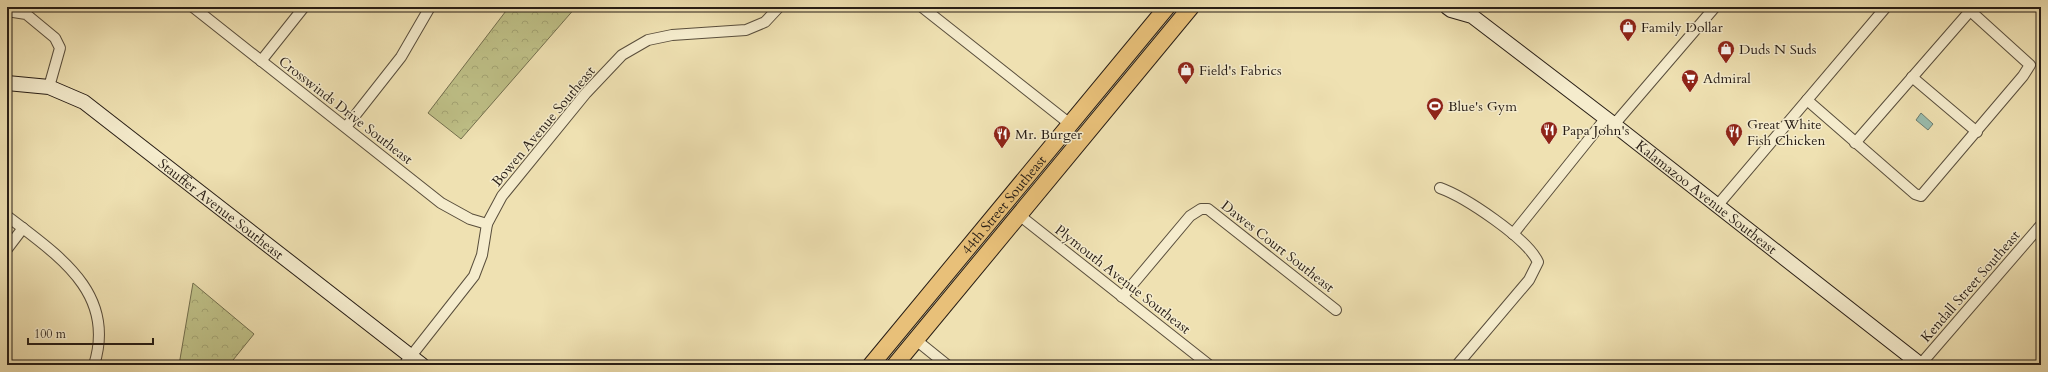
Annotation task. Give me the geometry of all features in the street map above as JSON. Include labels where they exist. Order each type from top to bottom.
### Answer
[{"type":"main road","name":"44th Street Southeast","points":[[871,365],[1167,7]]},
{"type":"main road","name":"44th Street Southeast","points":[[895,365],[1191,7]]},
{"type":"main road","name":"Kalamazoo Avenue Southeast","points":[[1447,7],[1451,10],[1470,12],[1921,365]]},
{"type":"main road","points":[[1104,112],[1101,96],[1106,81]]},
{"type":"main road","name":"Stauffer Avenue Southeast","points":[[7,83],[49,87],[84,102],[407,361],[422,365]]},
{"type":"main road","points":[[1065,159],[1075,136],[1070,124]]},
{"type":"main road","points":[[916,340],[913,325],[918,308]]},
{"type":"street","name":"Crosswinds Drive Southeast","points":[[193,7],[346,126],[441,203],[470,219],[487,224]]},
{"type":"street","points":[[261,61],[304,7]]},
{"type":"street","points":[[346,126],[394,66],[412,40],[430,7]]},
{"type":"street","name":"Bowen Avenue Southeast","points":[[407,361],[461,295],[474,276],[482,255],[487,224],[502,196],[586,93],[622,55],[648,40],[672,35],[746,30],[765,22],[779,7]]},
{"type":"street","points":[[922,7],[1070,124]]},
{"type":"street","points":[[1512,234],[1609,121],[1618,120],[1715,7]]},
{"type":"street","points":[[1717,206],[1886,7]]},
{"type":"street","points":[[1807,100],[1855,143],[1915,194],[1921,196],[1977,132],[2023,76],[2030,65],[1968,9],[1855,143]]},
{"type":"street","points":[[7,11],[26,14],[55,38],[60,48],[49,87]]},
{"type":"street","points":[[1912,77],[1977,132]]},
{"type":"street","points":[[1440,188],[1464,199],[1512,234],[1532,253],[1538,262],[1529,280],[1457,365]]},
{"type":"street","name":"Dawes Court Southeast","points":[[1122,297],[1190,216],[1200,209],[1208,209],[1336,310]]},
{"type":"street","name":"Plymouth Avenue Southeast","points":[[1019,215],[1209,365]]},
{"type":"street","points":[[7,216],[73,270],[90,295],[98,316],[100,336],[98,353],[94,365]]},
{"type":"street","name":"Kendall Street Southeast","points":[[1921,365],[2041,225]]},
{"type":"street","points":[[7,250],[23,228]]},
{"type":"street","points":[[916,340],[947,365]]},
{"type":"green space","points":[[509,7],[576,7],[461,139],[428,113]]},
{"type":"green space","points":[[193,283],[254,334],[229,365],[179,365]]},
{"type":"shaded area","points":[[1921,113],[1933,124],[1928,130],[1916,120]]},
{"type":"place","name":"Family Dollar","points":[[1628,42]]},
{"type":"place","name":"Duds N Suds","points":[[1726,64]]},
{"type":"place","name":"Field's Fabrics","points":[[1186,85]]},
{"type":"place","name":"Admiral","points":[[1690,93]]},
{"type":"place","name":"Blue's Gym","points":[[1435,121]]},
{"type":"place","name":"Papa John's","points":[[1549,145]]},
{"type":"place","name":"Great White Fish Chicken","points":[[1734,147]]},
{"type":"place","name":"Mr. Burger","points":[[1002,149]]}]
